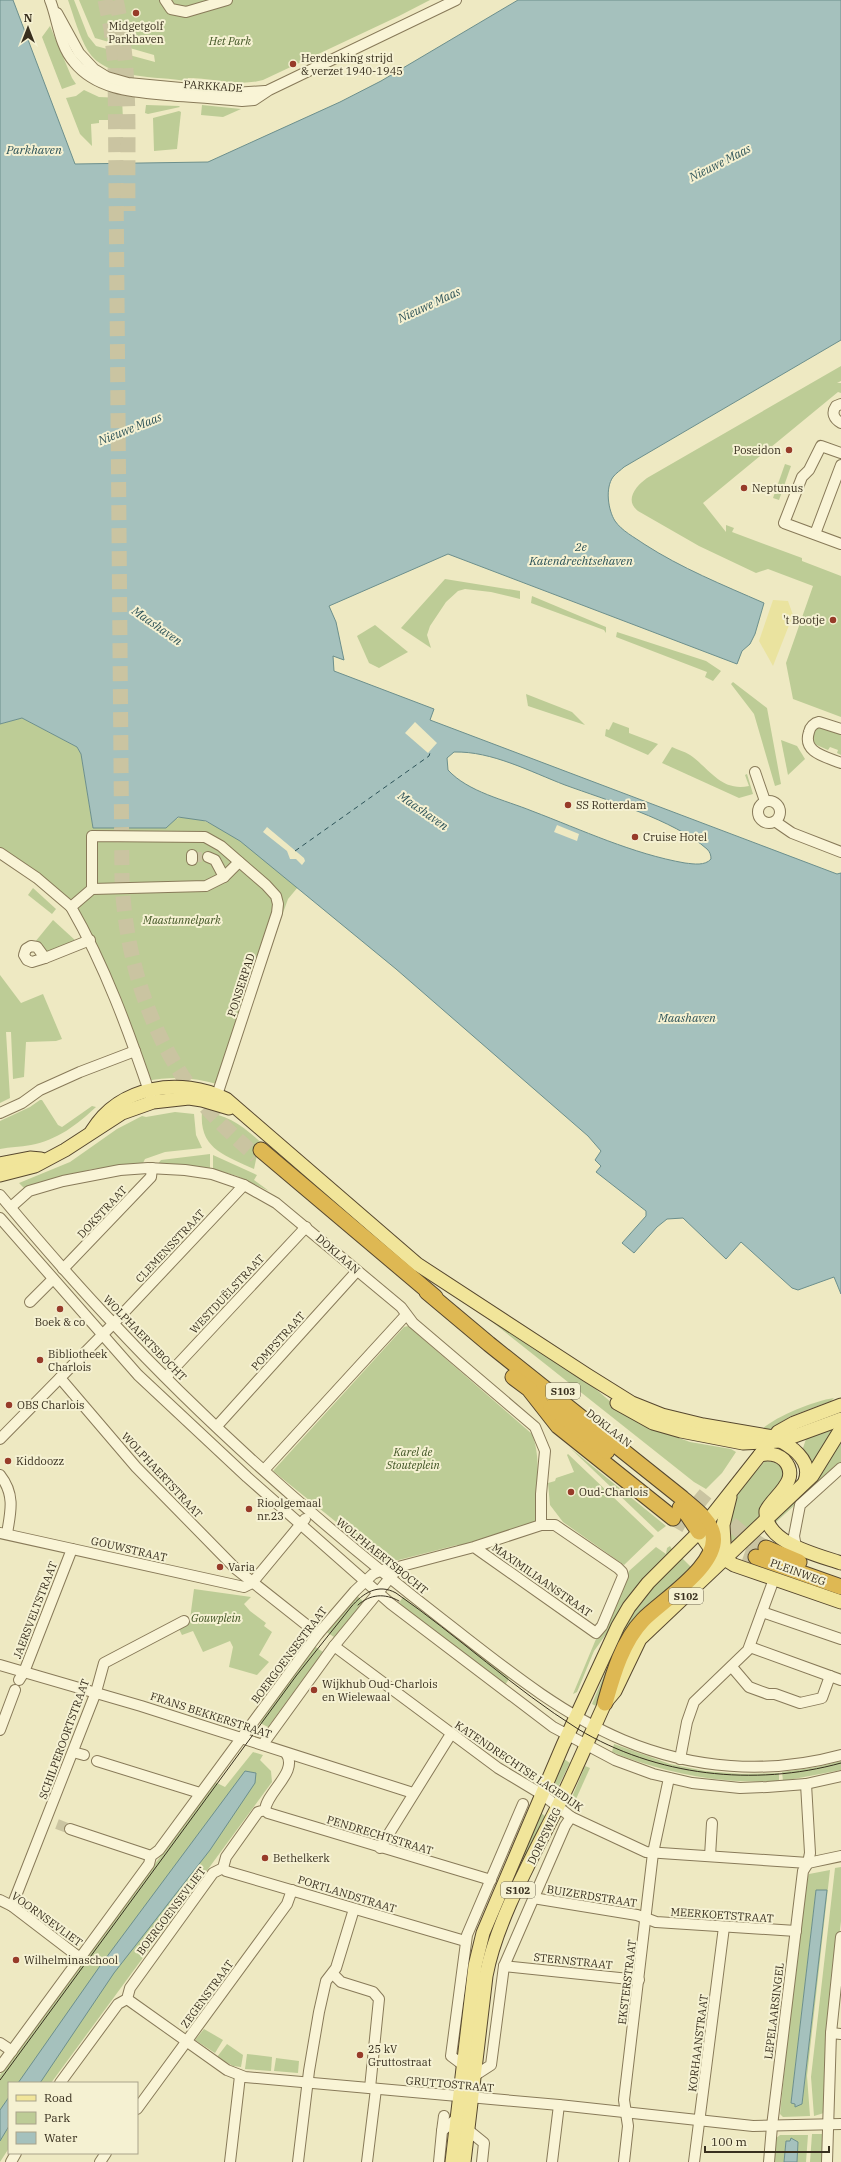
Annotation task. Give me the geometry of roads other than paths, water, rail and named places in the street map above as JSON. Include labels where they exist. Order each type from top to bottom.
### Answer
[{"type":"highway","name":"DOKLAAN","points":[[673,1518],[558,1426],[529,1389],[468,1340],[259,1153],[427,1292],[481,1327],[695,1495]]},
{"type":"highway","points":[[427,1292],[489,1344],[682,1498],[703,1527]]},
{"type":"highway","points":[[529,1389],[703,1527],[712,1532],[714,1541],[712,1551],[704,1565],[643,1620],[632,1636],[613,1677],[605,1703]]},
{"type":"highway","name":"PLEINWEG","points":[[841,1578],[761,1552],[841,1588]]},
{"type":"main road","points":[[151,1096],[177,1086],[204,1090],[231,1102],[241,1113],[417,1264],[632,1403],[662,1415],[774,1440],[801,1456]]},
{"type":"main road","points":[[0,1175],[35,1166],[44,1159],[65,1150],[92,1131],[98,1122],[112,1109],[129,1098],[151,1096],[202,1100],[241,1113]]},
{"type":"main road","points":[[0,1164],[30,1158],[44,1159]]},
{"type":"main road","points":[[587,1374],[615,1402],[641,1418],[682,1431],[743,1444],[774,1440],[801,1433],[841,1419]]},
{"type":"main road","points":[[751,1467],[774,1440],[794,1423],[841,1405]]},
{"type":"main road","points":[[766,1519],[815,1473],[831,1442],[841,1429]]},
{"type":"main road","points":[[801,1433],[796,1440],[801,1456],[808,1469],[806,1481]]},
{"type":"main road","points":[[743,1444],[751,1459],[751,1467]]},
{"type":"main road","points":[[760,1456],[770,1454],[780,1457],[787,1465],[789,1473],[787,1485],[767,1509],[766,1519]]},
{"type":"main road","name":"S102","points":[[703,1527],[751,1467]]},
{"type":"main road","points":[[725,1560],[723,1525],[725,1512],[734,1488]]},
{"type":"main road","name":"S102","points":[[725,1560],[766,1519]]},
{"type":"main road","name":"PLEINWEG","points":[[766,1519],[774,1532],[796,1547],[841,1563]]},
{"type":"main road","name":"DORPSWEG","points":[[464,2162],[468,2130],[463,2065],[475,1966],[483,1933],[568,1735],[618,1626],[629,1607],[648,1582],[703,1527]]},
{"type":"main road","name":"PLEINWEG","points":[[712,1551],[725,1560],[841,1602]]},
{"type":"main road","name":"DORPSWEG","points":[[452,2162],[450,2117],[465,2097],[474,2076],[486,1976],[495,1942],[558,1808],[605,1703],[615,1691],[634,1649],[647,1632],[725,1560]]},
{"type":"street","points":[[165,0],[171,9],[188,12],[228,0]]},
{"type":"street","name":"PARKKADE","points":[[50,2],[62,20],[79,54],[99,73],[128,83],[176,91],[234,94],[269,90],[456,0]]},
{"type":"street","points":[[841,404],[836,406],[833,412],[835,419],[841,423]]},
{"type":"street","points":[[841,454],[821,446],[809,470],[802,476],[784,523],[841,544]]},
{"type":"street","points":[[816,534],[841,465]]},
{"type":"street","points":[[841,729],[817,722],[810,730],[807,740],[808,745],[815,752],[841,762]]},
{"type":"street","points":[[755,772],[765,801]]},
{"type":"street","points":[[776,822],[780,815],[779,807],[773,802],[765,801],[759,806],[758,817],[766,824],[776,822],[792,833],[841,852]]},
{"type":"street","name":"PONSERPAD","points":[[92,889],[92,836],[202,835],[221,846],[239,862],[269,882],[276,896],[278,904],[277,913],[217,1095]]},
{"type":"street","points":[[0,853],[37,878],[71,907],[90,940],[135,1051],[151,1096]]},
{"type":"street","points":[[208,857],[215,860],[224,877]]},
{"type":"street","points":[[71,907],[92,889],[200,887],[214,884],[224,877],[239,862]]},
{"type":"street","points":[[45,958],[90,940]]},
{"type":"street","points":[[0,1113],[30,1098],[40,1090],[80,1072],[135,1051]]},
{"type":"street","name":"DOKLAAN","points":[[2,1220],[14,1210],[26,1192],[45,1186],[120,1170],[152,1168],[198,1171],[244,1185],[276,1202],[357,1271],[401,1306],[406,1314],[458,1362],[535,1427],[544,1451],[541,1494],[541,1525]]},
{"type":"street","name":"DOKSTRAAT","points":[[63,1269],[151,1177],[152,1168]]},
{"type":"street","name":"CLEMENSSTRAAT","points":[[102,1334],[244,1185]]},
{"type":"street","name":"WOLPHAERTSBOCHT","points":[[0,1195],[63,1269],[113,1324],[217,1426],[311,1513],[379,1570],[516,1676],[577,1717],[594,1727],[632,1744],[680,1759],[719,1765],[757,1767],[805,1763],[841,1755]]},
{"type":"street","points":[[2,1220],[138,1374],[378,1593],[546,1722],[615,1760],[668,1778],[740,1788],[806,1784],[841,1776]]},
{"type":"street","name":"WESTDUËLSTRAAT","points":[[166,1377],[306,1227]]},
{"type":"street","name":"POMPSTRAAT","points":[[217,1426],[357,1271]]},
{"type":"street","points":[[30,1302],[53,1279]]},
{"type":"street","points":[[264,1470],[406,1314]]},
{"type":"street","points":[[0,1439],[102,1334]]},
{"type":"street","name":"WOLPHAERTSTRAAT","points":[[60,1378],[136,1468],[236,1569],[252,1582]]},
{"type":"street","points":[[796,1547],[794,1536],[800,1505],[841,1468]]},
{"type":"street","points":[[0,1475],[7,1486],[11,1497],[11,1508],[3,1533]]},
{"type":"street","points":[[311,1513],[252,1582],[318,1634]]},
{"type":"street","points":[[379,1570],[398,1567],[474,1547],[541,1525]]},
{"type":"street","name":"MAXIMILIAANSTRAAT","points":[[474,1547],[596,1633],[602,1626],[623,1574],[618,1568],[555,1525],[541,1525]]},
{"type":"street","name":"GOUWSTRAAT","points":[[3,1533],[244,1587],[252,1582]]},
{"type":"street","name":"JAERSVELTSTRAAT","points":[[22,1676],[72,1549]]},
{"type":"street","points":[[263,1744],[334,1646],[398,1567]]},
{"type":"street","name":"BOERGOENSESTRAAT","points":[[242,1738],[318,1634],[366,1581],[379,1570]]},
{"type":"street","points":[[680,1759],[686,1722],[694,1702],[732,1667],[750,1647],[774,1579]]},
{"type":"street","points":[[762,1612],[841,1639]]},
{"type":"street","name":"SCHILPEROORTSTRAAT","points":[[12,1906],[47,1820],[96,1692],[106,1661],[184,1621]]},
{"type":"street","name":"KATENDRECHTSE LAGEDIJK","points":[[334,1646],[509,1776],[542,1795],[571,1817],[646,1852],[808,1863],[838,1857]]},
{"type":"street","points":[[750,1647],[841,1680]]},
{"type":"street","name":"FRANS BEKKERSTRAAT","points":[[0,1665],[22,1676],[96,1692],[413,1793]]},
{"type":"street","points":[[732,1667],[749,1687],[800,1703],[822,1698],[830,1676]]},
{"type":"street","points":[[0,1730],[15,1690]]},
{"type":"street","points":[[380,1848],[451,1734]]},
{"type":"street","points":[[0,2067],[149,1864],[151,1856],[159,1850],[242,1738]]},
{"type":"street","points":[[73,1752],[84,1756]]},
{"type":"street","name":"BOERGOENSEVLIET","points":[[61,2082],[118,2004],[127,1999],[130,1988],[214,1873],[223,1868],[226,1857],[258,1812],[265,1810],[266,1803],[286,1774],[289,1762],[286,1753]]},
{"type":"street","points":[[97,1761],[200,1793]]},
{"type":"street","name":"EKSTERSTRAAT","points":[[624,2162],[628,2126],[624,2100],[653,1853],[668,1778]]},
{"type":"street","name":"LEPELAARSINGEL","points":[[770,2162],[772,2126],[803,1871],[808,1863],[810,1853],[806,1784]]},
{"type":"street","points":[[463,2065],[451,2056],[466,1941],[523,1804]]},
{"type":"street","name":"PENDRECHTSTRAAT","points":[[265,1810],[268,1813],[380,1848],[491,1880]]},
{"type":"street","name":"DORPSWEG","points":[[516,1822],[536,1810]]},
{"type":"street","name":"DORPSWEG","points":[[474,2076],[491,2065],[504,1966],[533,1898],[571,1817]]},
{"type":"street","points":[[47,1820],[57,1824]]},
{"type":"street","points":[[710,1856],[712,1822]]},
{"type":"street","points":[[70,1829],[151,1856]]},
{"type":"street","name":"PORTLANDSTRAAT","points":[[223,1868],[226,1871],[466,1941]]},
{"type":"street","name":"ZEGENSTRAAT","points":[[138,2108],[288,1904],[292,1890]]},
{"type":"street","name":"BUIZERDSTRAAT","points":[[533,1898],[637,1914],[646,1919]]},
{"type":"street","name":"VOORNSEVLIET","points":[[0,1900],[12,1906],[80,1958]]},
{"type":"street","points":[[298,2162],[307,2082],[326,1981],[333,1974],[354,1909]]},
{"type":"street","name":"MEERKOETSTRAAT","points":[[646,1919],[656,1922],[796,1931]]},
{"type":"street","name":"KORHAANSTRAAT","points":[[694,2162],[724,1927]]},
{"type":"street","points":[[827,2162],[828,2124],[836,2034],[841,1937]]},
{"type":"street","name":"STERNSTRAAT","points":[[504,1966],[639,1980]]},
{"type":"street","points":[[333,1974],[341,1982],[373,1992],[379,1999],[367,2162]]},
{"type":"street","name":"GRUTTOSTRAAT","points":[[127,1999],[227,2070],[240,2076],[559,2105],[699,2121],[772,2126],[841,2124]]},
{"type":"street","points":[[0,2043],[12,2051]]},
{"type":"street","points":[[230,2162],[240,2076]]},
{"type":"street","points":[[552,2162],[559,2105]]},
{"type":"street","points":[[439,2162],[442,2131],[450,2117]]},
{"type":"street","points":[[468,2130],[484,2143],[482,2162]]},
{"type":"water","points":[[0,0],[13,0],[75,164],[208,162],[340,102],[381,81],[518,0],[841,0],[841,340],[624,467],[613,477],[608,493],[609,505],[615,521],[625,531],[673,561],[702,576],[764,603],[755,634],[750,644],[742,651],[737,664],[448,554],[329,606],[336,622],[344,660],[333,656],[334,671],[434,709],[430,720],[837,874],[841,873],[841,1294],[834,1277],[798,1290],[792,1288],[741,1242],[726,1259],[683,1218],[667,1219],[657,1227],[634,1253],[622,1243],[646,1216],[646,1211],[596,1172],[601,1166],[595,1160],[601,1151],[588,1136],[396,969],[240,841],[206,821],[178,817],[166,828],[93,828],[81,754],[77,747],[22,718],[0,724]],"holes":[[[454,752],[483,755],[511,763],[658,820],[677,829],[708,850],[711,859],[703,864],[692,864],[646,854],[487,795],[456,778],[448,770],[447,758]]]},
{"type":"water","points":[[245,1771],[256,1773],[255,1783],[210,1850],[114,1973],[41,2082],[19,2082],[100,1966]]},
{"type":"water","points":[[816,1890],[827,1890],[802,2104],[795,2107],[795,2104],[791,2103]]},
{"type":"water","points":[[8,2098],[8,2128],[0,2141],[0,2110]]},
{"type":"water","points":[[791,2138],[798,2142],[797,2162],[784,2162],[786,2141],[790,2141]]},
{"type":"tunnel","points":[[105,0],[111,29],[115,65],[122,879],[124,908],[128,938],[143,996],[167,1050],[182,1076],[206,1108],[256,1156]]},
{"type":"tunnel","points":[[116,0],[121,26],[127,79],[128,211]]},
{"type":"tunnel","points":[[192,857],[208,857]]},
{"type":"tunnel","points":[[695,1495],[742,1533],[766,1548]]},
{"type":"tunnel","points":[[673,1518],[703,1535]]},
{"type":"tunnel","points":[[723,1545],[756,1557]]},
{"type":"tunnel","points":[[57,1824],[70,1829]]},
{"type":"tram line","points":[[0,2080],[296,1676],[351,1607],[371,1591],[383,1589],[396,1593],[554,1713],[578,1729],[608,1745],[640,1758],[673,1767],[706,1773],[740,1775],[774,1774],[808,1770],[841,1763]]},
{"type":"tram line","points":[[358,1605],[363,1601],[378,1596],[394,1598],[399,1601]]},
{"type":"place","name":"Midgetgolf Parkhaven","points":[[136,13]]},
{"type":"place","name":"Herdenking strijd & verzet 1940-1945","points":[[293,64]]},
{"type":"place","name":"Poseidon","points":[[789,450]]},
{"type":"place","name":"Neptunus","points":[[744,488]]},
{"type":"place","name":"'t Bootje","points":[[833,620]]},
{"type":"place","name":"SS Rotterdam","points":[[568,805]]},
{"type":"place","name":"Cruise Hotel","points":[[635,837]]},
{"type":"place","name":"Boek & co","points":[[60,1309]]},
{"type":"place","name":"Bibliotheek Charlois","points":[[40,1360]]},
{"type":"place","name":"OBS Charlois","points":[[9,1405]]},
{"type":"place","name":"Kiddoozz","points":[[8,1461]]},
{"type":"place","name":"Oud-Charlois","points":[[571,1492]]},
{"type":"place","name":"Rioolgemaal nr.23","points":[[249,1509]]},
{"type":"place","name":"Varia","points":[[220,1567]]},
{"type":"place","name":"Wijkhub Oud-Charlois en Wielewaal","points":[[314,1690]]},
{"type":"place","name":"Bethelkerk","points":[[265,1858]]},
{"type":"place","name":"Wilhelminaschool","points":[[16,1960]]},
{"type":"place","name":"25 kV Gruttostraat","points":[[360,2055]]},
{"type":"park label","name":"Het Park","points":[[230,41]]},
{"type":"park label","name":"Maastunnelpark","points":[[182,920]]},
{"type":"park label","name":"Karel de Stouteplein","points":[[413,1458]]},
{"type":"park label","name":"Gouwplein","points":[[216,1618]]},
{"type":"water label","name":"Parkhaven","points":[[34,150]]},
{"type":"water label","name":"Nieuwe Maas","points":[[720,163]]},
{"type":"water label","name":"Nieuwe Maas","points":[[429,305]]},
{"type":"water label","name":"Nieuwe Maas","points":[[130,429]]},
{"type":"water label","name":"2e Katendrechtsehaven","points":[[581,554]]},
{"type":"water label","name":"Maashaven","points":[[157,626]]},
{"type":"water label","name":"Maashaven","points":[[423,811]]},
{"type":"water label","name":"Maashaven","points":[[687,1018]]}]
